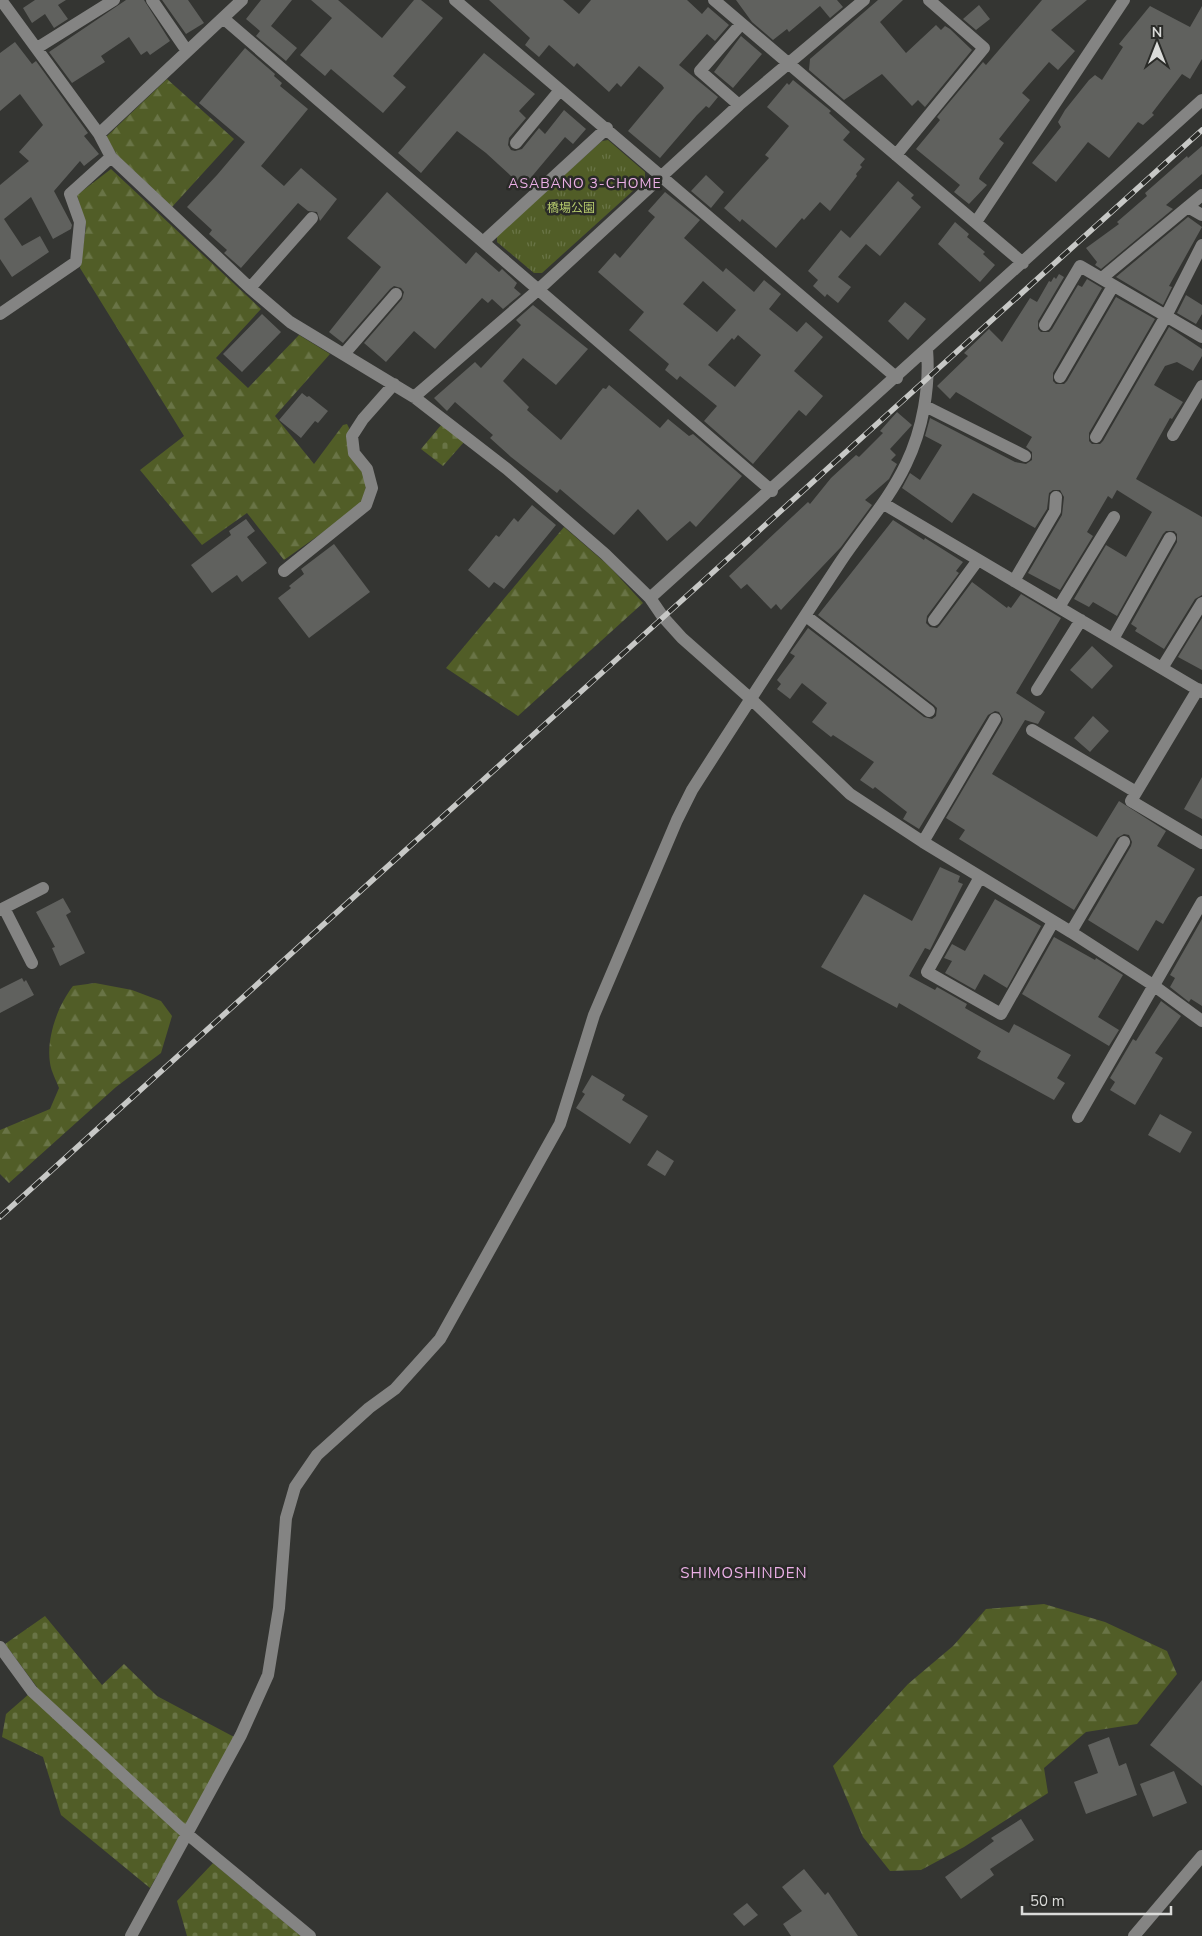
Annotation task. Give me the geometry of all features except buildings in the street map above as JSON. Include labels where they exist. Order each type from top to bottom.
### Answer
[{"type":"street","points":[[1,0],[99,134],[111,157],[250,288],[290,322],[414,397],[507,469],[605,554],[650,598],[663,617],[682,638],[750,699],[850,794],[923,842],[1071,932],[1153,985],[1202,1021]]},
{"type":"street","points":[[37,48],[114,0]]},
{"type":"street","points":[[152,0],[187,51]]},
{"type":"street","points":[[99,134],[242,0]]},
{"type":"street","points":[[455,0],[607,128],[660,176],[897,378]]},
{"type":"street","points":[[714,0],[1023,263]]},
{"type":"street","points":[[414,397],[539,289],[739,104],[864,0]]},
{"type":"street","points":[[896,155],[984,48],[929,0]]},
{"type":"street","points":[[976,222],[1124,0]]},
{"type":"street","points":[[223,18],[772,490]]},
{"type":"street","points":[[739,104],[700,71],[741,24]]},
{"type":"street","points":[[516,143],[560,90]]},
{"type":"street","points":[[650,598],[897,378],[1202,100]]},
{"type":"street","points":[[483,242],[607,128]]},
{"type":"street","points":[[0,314],[76,262],[80,222],[70,194],[111,157]]},
{"type":"street","points":[[1102,278],[1202,195]]},
{"type":"street","points":[[1188,207],[1202,215]]},
{"type":"street","points":[[250,288],[312,218]]},
{"type":"street","points":[[1096,437],[1166,316],[1202,245]]},
{"type":"street","points":[[1045,325],[1080,266],[1202,337]]},
{"type":"street","points":[[1060,377],[1113,286]]},
{"type":"street","points":[[344,354],[396,294]]},
{"type":"street","points":[[131,1936],[241,1735],[268,1675],[278,1608],[286,1518],[295,1487],[317,1455],[369,1408],[395,1389],[440,1339],[560,1124],[594,1015],[677,820],[692,790],[843,559],[884,504],[907,462],[925,406],[928,377],[927,349]]},
{"type":"street","points":[[284,571],[366,505],[372,488],[367,469],[354,452],[352,436],[363,419],[394,384]]},
{"type":"street","points":[[1173,435],[1202,386]]},
{"type":"street","points":[[925,406],[1026,456]]},
{"type":"street","points":[[1014,581],[1055,511],[1056,497]]},
{"type":"street","points":[[884,504],[1200,691],[1131,801],[1202,843]]},
{"type":"street","points":[[1059,607],[1114,517]]},
{"type":"street","points":[[1113,639],[1170,538]]},
{"type":"street","points":[[934,620],[978,560]]},
{"type":"street","points":[[1162,668],[1202,603]]},
{"type":"street","points":[[806,616],[929,711]]},
{"type":"street","points":[[1037,690],[1081,620]]},
{"type":"street","points":[[923,842],[995,719]]},
{"type":"street","points":[[1032,730],[1136,792]]},
{"type":"street","points":[[1071,932],[1124,842]]},
{"type":"street","points":[[980,877],[927,972],[1001,1014],[1053,922]]},
{"type":"street","points":[[32,963],[2,909],[43,888]]},
{"type":"street","points":[[1078,1116],[1202,902]]},
{"type":"street","points":[[0,1647],[32,1691],[186,1833],[310,1936]]},
{"type":"street","points":[[1134,1936],[1202,1856]]},
{"type":"green space","points":[[167,79],[234,139],[172,207],[117,155],[106,137]]},
{"type":"green space","name":"橋場公園","points":[[608,140],[645,172],[645,180],[542,273],[534,273],[497,242],[497,236],[602,141]]},
{"type":"green space","points":[[111,169],[261,309],[216,358],[248,388],[299,335],[330,354],[275,416],[314,464],[343,425],[347,424],[349,428],[348,440],[367,477],[364,503],[284,560],[247,513],[202,545],[140,470],[184,436],[80,268],[86,227],[77,195]]},
{"type":"green space","points":[[442,424],[464,442],[443,466],[421,449]]},
{"type":"green space","points":[[564,527],[609,566],[643,603],[518,716],[446,668]]},
{"type":"green space","points":[[95,983],[132,990],[161,1001],[172,1016],[161,1053],[116,1087],[9,1183],[0,1174],[0,1130],[50,1109],[59,1088],[51,1069],[49,1053],[54,1022],[73,986]]},
{"type":"green space","points":[[1044,1604],[1105,1622],[1167,1651],[1177,1674],[1137,1724],[1086,1732],[1044,1768],[1048,1793],[964,1847],[921,1870],[890,1871],[863,1837],[833,1766],[908,1684],[953,1646],[986,1609]]},
{"type":"green space","points":[[45,1616],[102,1685],[124,1664],[157,1696],[236,1738],[150,1888],[61,1815],[43,1757],[2,1737],[6,1714],[37,1687],[5,1644]]},
{"type":"green space","points":[[213,1863],[301,1936],[187,1936],[177,1901]]},
{"type":"railway","points":[[0,1217],[1202,130]]},
{"type":"district","name":"ASABANO 3-CHOME","points":[[585,183]]},
{"type":"district","name":"SHIMOSHINDEN","points":[[744,1573]]}]
